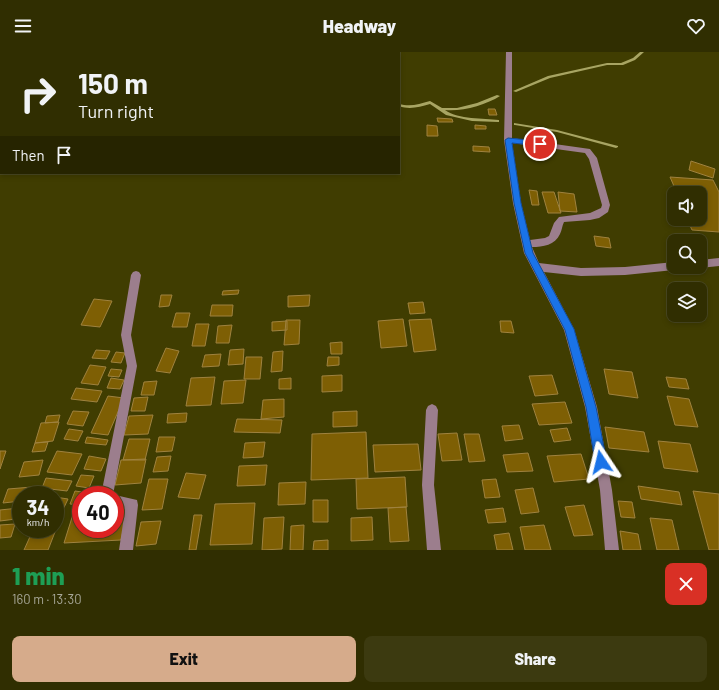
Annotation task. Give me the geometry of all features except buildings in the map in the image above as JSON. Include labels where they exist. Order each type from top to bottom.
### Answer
[{"type":"street","points":[[509,52],[508,140],[517,203],[529,253],[569,329],[591,407],[606,490],[612,550]]},
{"type":"street","points":[[508,140],[587,151],[593,158],[606,205],[605,210],[602,213],[592,216],[562,219],[559,221],[556,235],[552,240],[527,244]]},
{"type":"street","points":[[707,263],[719,262]]},
{"type":"street","points":[[536,267],[581,272],[625,271],[667,267]]},
{"type":"street","points":[[109,486],[132,366],[126,335],[136,275]]},
{"type":"street","points":[[432,410],[428,485],[434,550]]},
{"type":"street","points":[[124,503],[132,505],[126,550]]},
{"type":"waterway","points":[[515,91],[549,77],[607,64],[622,64],[634,59],[642,52]]},
{"type":"waterway","points":[[443,109],[450,110],[464,108],[498,96]]},
{"type":"waterway","points":[[400,105],[411,107],[430,102],[447,114],[472,120],[498,121]]},
{"type":"waterway","points":[[515,124],[557,131],[616,147]]},
{"type":"route","points":[[540,144],[508,140],[517,203],[529,253],[569,329],[591,407],[601,462]]}]
